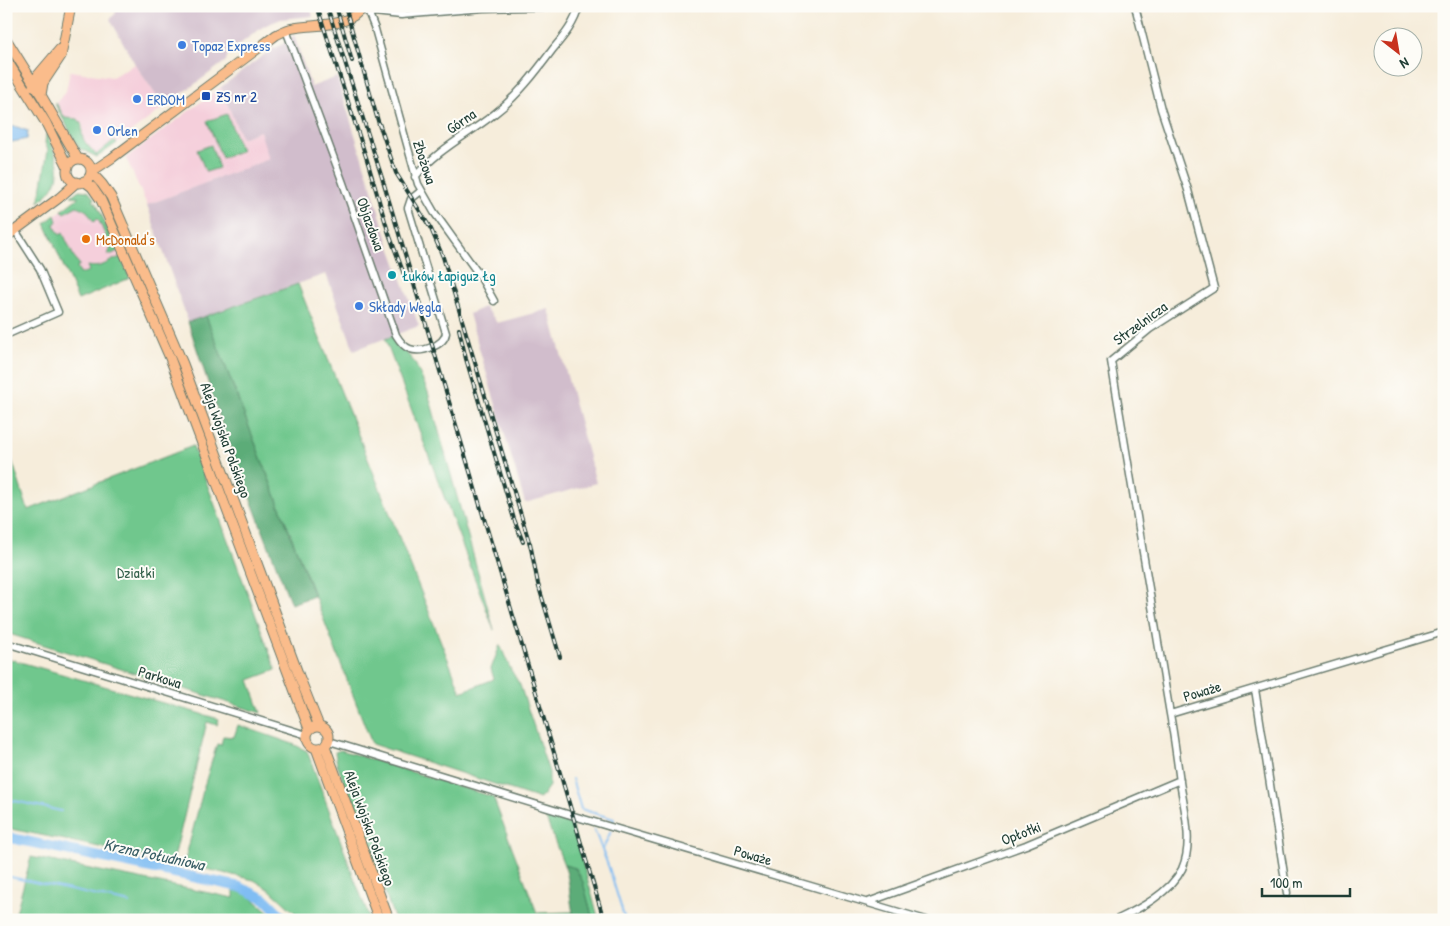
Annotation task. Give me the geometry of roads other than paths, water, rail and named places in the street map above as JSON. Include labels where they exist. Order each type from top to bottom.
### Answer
[{"type":"main road","points":[[41,95],[44,83],[62,56],[71,6]]},
{"type":"main road","points":[[89,167],[119,152],[267,41],[286,30],[320,26],[344,20],[364,9]]},
{"type":"main road","points":[[6,40],[78,159]]},
{"type":"main road","points":[[34,103],[33,83],[64,42]]},
{"type":"main road","points":[[6,58],[54,138],[68,167],[69,176],[51,202]]},
{"type":"main road","points":[[22,64],[38,70],[49,63]]},
{"type":"main road","points":[[10,231],[89,177],[89,167],[84,160],[78,159],[71,162],[68,167]]},
{"type":"main road","name":"Aleja Wojska Polskiego","points":[[89,167],[111,197],[177,350],[319,726]]},
{"type":"main road","points":[[69,176],[81,182]]},
{"type":"main road","name":"Aleja Wojska Polskiego","points":[[81,182],[92,187],[101,200],[170,358],[308,732]]},
{"type":"main road","points":[[315,726],[319,726],[324,727],[328,732],[327,743],[316,748],[308,744],[308,732],[315,726]]},
{"type":"main road","name":"Aleja Wojska Polskiego","points":[[327,743],[389,920]]},
{"type":"main road","name":"Aleja Wojska Polskiego","points":[[316,748],[379,920]]},
{"type":"street","points":[[364,9],[374,12],[401,14],[483,8],[579,6]]},
{"type":"street","name":"Górna","points":[[415,177],[440,151],[494,114],[522,87],[574,22],[579,6]]},
{"type":"street","name":"Strzelnicza","points":[[1135,6],[1161,109],[1188,190],[1214,288],[1156,325],[1111,361],[1170,714]]},
{"type":"street","name":"Zbożowa","points":[[364,9],[375,29],[415,177],[421,191],[480,276],[494,301]]},
{"type":"street","name":"Objazdowa","points":[[286,30],[350,202],[396,335],[406,348],[414,350],[436,345],[445,339],[446,333],[408,208],[411,199],[421,191]]},
{"type":"street","points":[[6,335],[58,312],[40,269],[10,231]]},
{"type":"street","name":"Poważe","points":[[1116,920],[1165,890],[1182,870],[1187,838],[1170,714],[1444,632]]},
{"type":"street","name":"Parkowa","points":[[6,644],[308,732]]},
{"type":"street","points":[[1255,689],[1287,893]]},
{"type":"street","name":"Poważe","points":[[327,743],[926,920]]},
{"type":"street","name":"Opłotki","points":[[868,902],[1013,850],[1084,822],[1180,780]]},
{"type":"water","points":[[6,126],[28,131],[27,139],[12,142],[6,141]]},
{"type":"waterway","points":[[572,779],[581,809],[614,819],[613,822]]},
{"type":"waterway","points":[[6,799],[61,811]]},
{"type":"waterway","points":[[594,829],[609,868],[625,920]]},
{"type":"waterway","points":[[603,849],[611,831]]},
{"type":"waterway","name":"Krzna Południowa","points":[[6,837],[240,887],[265,899],[286,920]]},
{"type":"waterway","points":[[6,876],[130,903]]},
{"type":"railway","points":[[317,6],[388,231],[405,277]]},
{"type":"railway","points":[[327,6],[384,184],[604,920]]},
{"type":"railway","points":[[336,6],[352,61]]},
{"type":"railway","points":[[345,6],[380,128]]},
{"type":"railway","points":[[379,123],[396,173],[431,229],[443,257],[531,548]]},
{"type":"railway","points":[[459,329],[466,359],[514,519],[523,542]]},
{"type":"railway","points":[[530,543],[538,584],[560,657]]},
{"type":"place","name":"Topaz Express","points":[[182,45]]},
{"type":"place","name":"ZS nr 2","points":[[206,96]]},
{"type":"place","name":"ERDOM","points":[[137,99]]},
{"type":"place","name":"Orlen","points":[[97,130]]},
{"type":"place","name":"McDonald's","points":[[86,239]]},
{"type":"place","name":"Łuków Łapiguz Łg","points":[[392,275]]},
{"type":"place","name":"Składy Węgla","points":[[359,306]]},
{"type":"park label","name":"Działki","points":[[136,572]]}]
